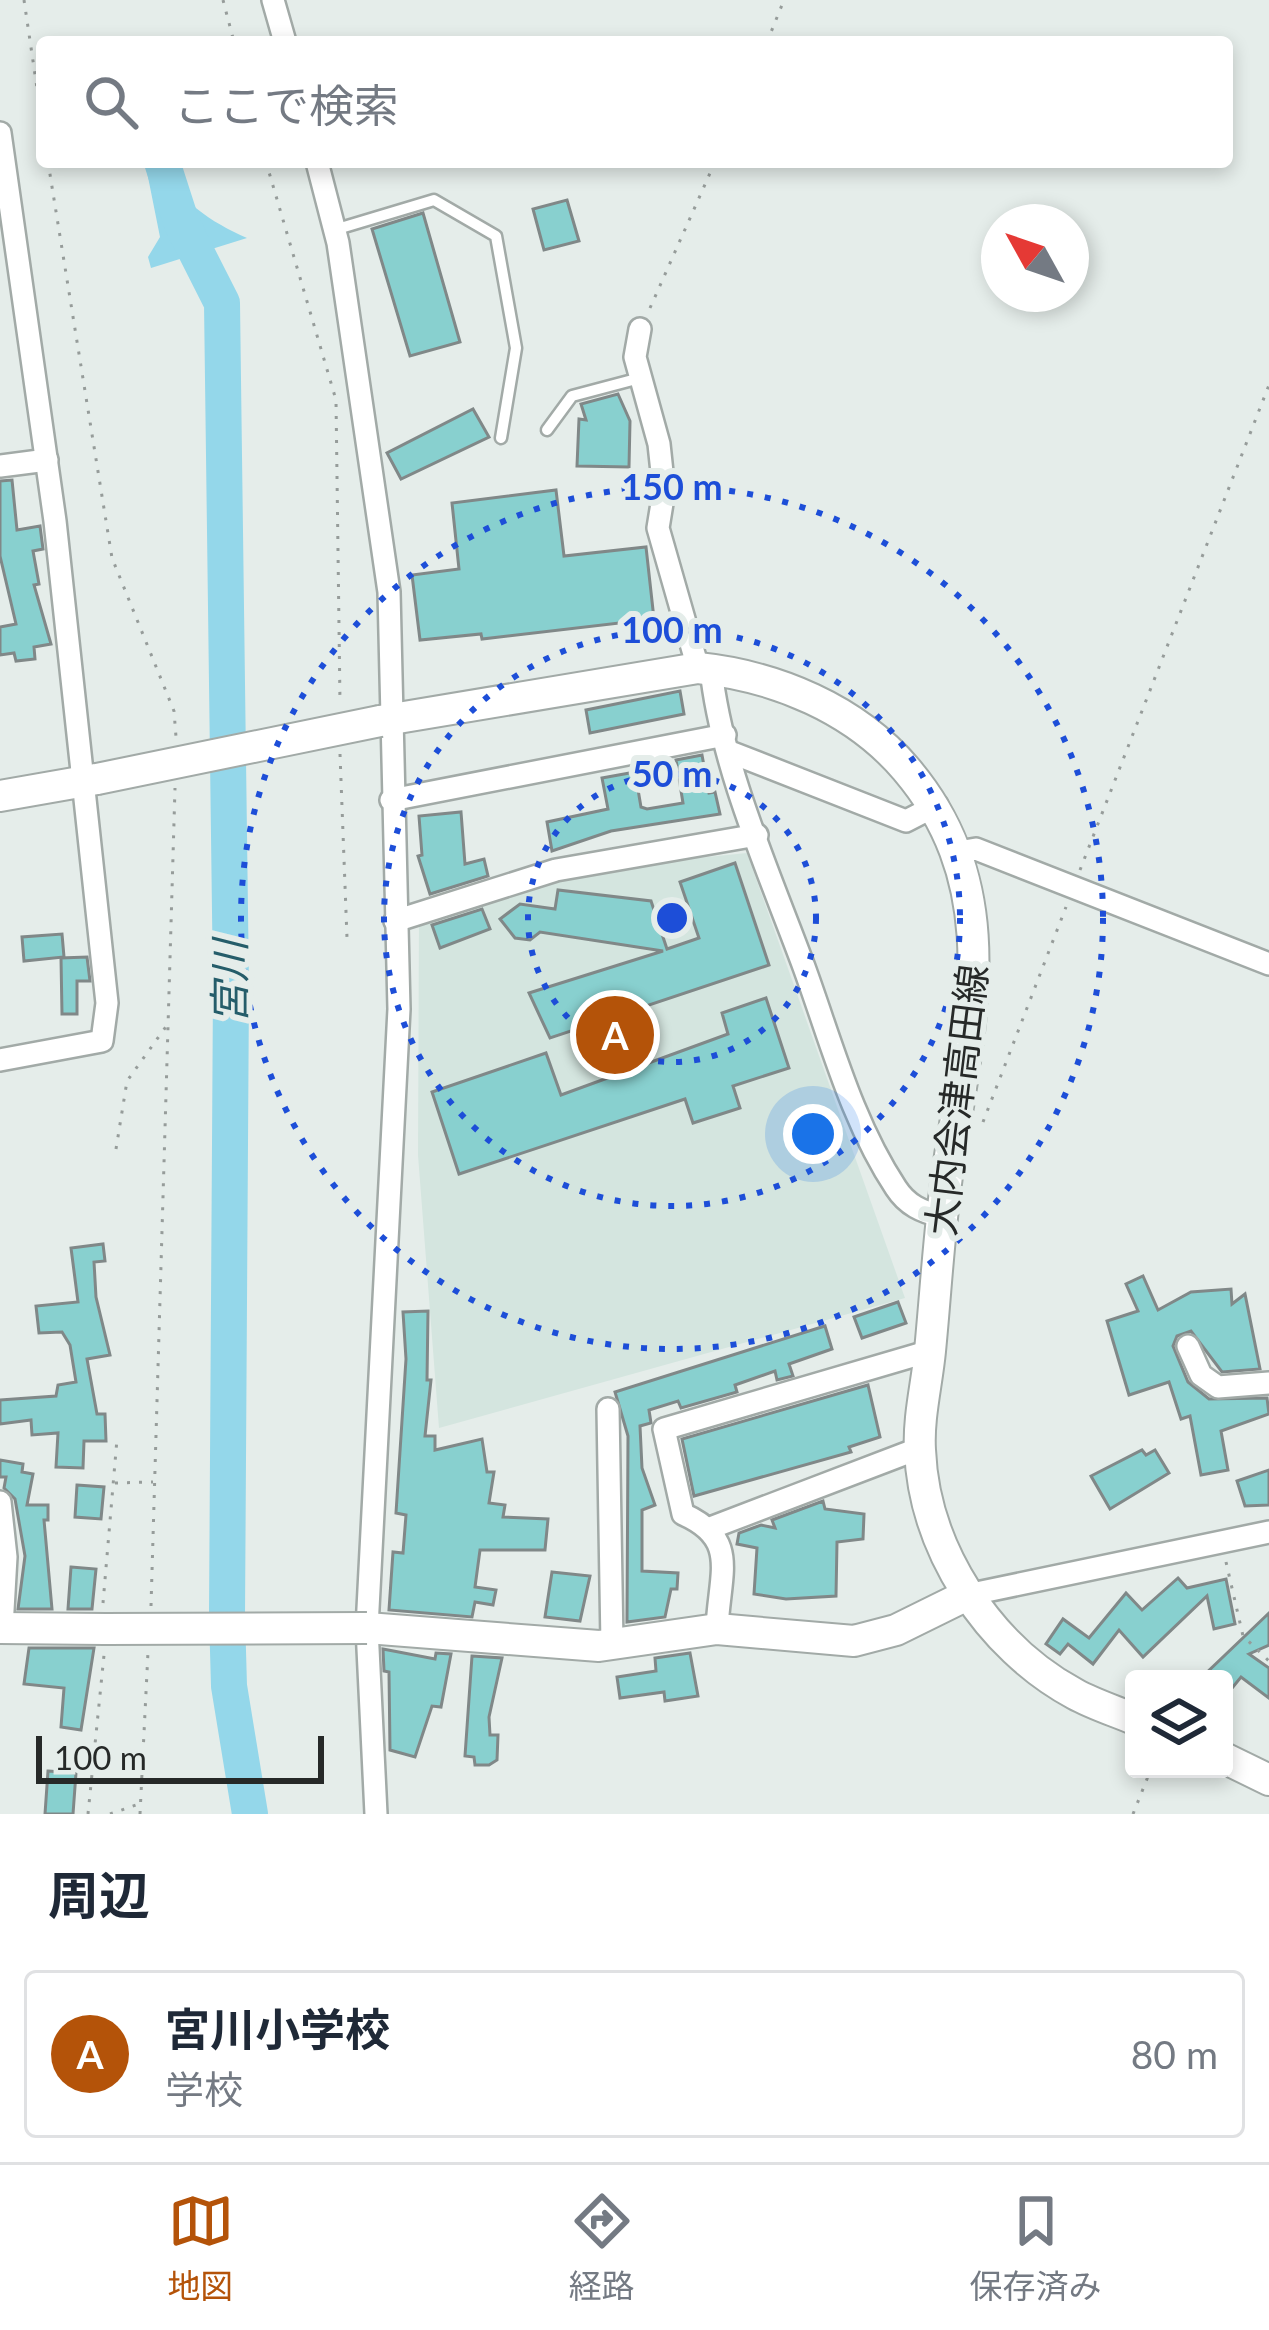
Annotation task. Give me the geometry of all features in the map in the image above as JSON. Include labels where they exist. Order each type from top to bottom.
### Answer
[{"type":"main road","name":"大内会津高田線","points":[[0,796],[385,721],[705,668],[761,681],[850,717],[886,746],[937,805],[958,852],[977,941],[941,1216],[920,1448],[939,1542],[967,1595],[1023,1654],[1074,1694],[1125,1715]]},
{"type":"main road","points":[[1,1628],[368,1628],[612,1644],[717,1629],[854,1641],[896,1630],[967,1595]]},
{"type":"main road","points":[[1233,1762],[1269,1780]]},
{"type":"street","points":[[273,0],[283,36]]},
{"type":"street","points":[[0,134],[91,780],[106,1004],[103,1041],[0,1060]]},
{"type":"street","points":[[318,168],[334,230],[389,592],[385,721],[399,1010],[368,1628],[376,1814]]},
{"type":"street","points":[[640,329],[635,357],[659,444],[664,491],[658,528],[757,835],[862,1126],[898,1192],[920,1211],[941,1216]]},
{"type":"street","points":[[0,466],[47,460]]},
{"type":"street","points":[[391,800],[728,744],[906,821],[937,805]]},
{"type":"street","points":[[395,921],[556,870],[757,835]]},
{"type":"street","points":[[958,852],[976,849],[1269,964]]},
{"type":"street","points":[[1188,1346],[1202,1375],[1218,1387],[1269,1383]]},
{"type":"street","points":[[717,1629],[721,1541],[713,1527],[683,1514],[664,1429],[930,1351]]},
{"type":"street","points":[[608,1408],[612,1644]]},
{"type":"street","points":[[713,1527],[920,1448]]},
{"type":"street","points":[[0,1502],[6,1557],[1,1628]]},
{"type":"street","points":[[967,1595],[1269,1532]]},
{"type":"lane","points":[[334,230],[434,200],[496,236],[516,348],[502,438]]},
{"type":"lane","points":[[547,430],[572,396],[640,378]]},
{"type":"path","points":[[25,0],[36,79]]},
{"type":"path","points":[[223,0],[232,36]]},
{"type":"path","points":[[769,36],[784,0]]},
{"type":"path","points":[[49,168],[112,558],[174,711],[176,756]]},
{"type":"path","points":[[268,168],[336,400],[340,723]]},
{"type":"path","points":[[640,329],[712,168]]},
{"type":"path","points":[[982,1123],[1269,385]]},
{"type":"path","points":[[340,746],[347,938]]},
{"type":"path","points":[[151,1613],[175,779]]},
{"type":"path","points":[[116,1149],[128,1082],[171,1019]]},
{"type":"path","points":[[114,1484],[155,1482]]},
{"type":"path","points":[[1223,1542],[1241,1630],[1269,1661]]},
{"type":"path","points":[[140,1814],[148,1650]]},
{"type":"path","points":[[1262,1655],[1269,1652]]},
{"type":"path","points":[[1133,1814],[1147,1778]]},
{"type":"path","points":[[110,1814],[140,1804]]},
{"type":"shaded area","points":[[747,853],[905,1298],[439,1428],[418,1155],[419,915],[557,872]]},
{"type":"water","points":[[146,168],[167,168],[197,209],[247,238],[151,268],[148,257],[160,237]]},
{"type":"building","points":[[567,200],[579,241],[544,250],[533,209]]},
{"type":"building","points":[[423,213],[460,342],[410,356],[372,229]]},
{"type":"building","points":[[618,394],[630,421],[629,467],[577,466],[579,419],[586,420],[581,404]]},
{"type":"building","points":[[473,409],[489,437],[401,479],[387,453]]},
{"type":"building","points":[[12,480],[17,530],[40,526],[43,549],[33,551],[39,584],[34,585],[51,644],[34,647],[35,659],[16,661],[14,653],[0,655],[0,627],[16,624],[0,556],[0,481]]},
{"type":"building","points":[[556,490],[564,556],[646,547],[654,619],[482,639],[481,634],[420,640],[412,575],[459,569],[452,503]]},
{"type":"building","points":[[680,691],[684,714],[590,733],[586,710]]},
{"type":"building","points":[[702,755],[709,793],[715,792],[720,814],[611,831],[552,851],[547,822],[608,809],[602,778],[635,772],[641,807],[647,809],[683,803],[676,760]]},
{"type":"building","points":[[461,812],[465,864],[484,859],[488,876],[430,894],[418,856],[422,855],[419,816]]},
{"type":"building","points":[[735,863],[769,965],[550,1038],[529,993],[663,951],[540,932],[530,940],[515,938],[500,919],[520,904],[555,909],[558,890],[651,901],[667,949],[699,938],[680,882]]},
{"type":"building","points":[[482,909],[490,929],[440,948],[432,925]]},
{"type":"building","points":[[62,934],[64,957],[24,961],[22,937]]},
{"type":"building","points":[[87,957],[90,981],[77,981],[77,1014],[62,1014],[61,958]]},
{"type":"building","points":[[766,998],[789,1068],[733,1086],[740,1108],[693,1123],[685,1099],[459,1174],[432,1092],[546,1053],[561,1095],[728,1034],[722,1013]]},
{"type":"building","points":[[103,1244],[105,1261],[94,1262],[96,1297],[110,1355],[87,1359],[97,1414],[105,1414],[106,1441],[84,1441],[83,1468],[56,1467],[58,1433],[32,1435],[31,1420],[0,1424],[0,1400],[56,1396],[58,1385],[76,1382],[70,1345],[62,1332],[39,1333],[36,1306],[78,1302],[71,1248]]},
{"type":"building","points":[[1143,1276],[1158,1310],[1191,1292],[1231,1289],[1232,1304],[1245,1294],[1260,1369],[1222,1372],[1191,1331],[1177,1336],[1173,1346],[1188,1382],[1209,1399],[1267,1398],[1269,1414],[1221,1431],[1228,1470],[1201,1475],[1190,1416],[1181,1419],[1169,1382],[1129,1395],[1107,1321],[1138,1311],[1126,1284]]},
{"type":"building","points":[[898,1302],[906,1323],[862,1338],[854,1317]]},
{"type":"building","points":[[428,1311],[427,1380],[431,1380],[425,1436],[435,1436],[435,1450],[482,1439],[487,1472],[494,1472],[489,1503],[505,1505],[503,1517],[548,1519],[545,1550],[480,1550],[475,1587],[496,1590],[493,1605],[475,1602],[472,1617],[389,1610],[393,1552],[403,1553],[406,1515],[396,1513],[406,1359],[403,1312]]},
{"type":"building","points":[[825,1326],[832,1349],[789,1364],[793,1376],[777,1380],[775,1371],[735,1385],[737,1392],[681,1408],[678,1401],[649,1410],[651,1423],[640,1426],[642,1468],[655,1505],[642,1510],[642,1571],[678,1573],[677,1589],[671,1589],[665,1617],[627,1622],[628,1436],[615,1392]]},
{"type":"building","points":[[868,1385],[880,1437],[849,1447],[851,1452],[694,1496],[682,1439]]},
{"type":"building","points":[[1142,1450],[1146,1455],[1155,1450],[1169,1473],[1110,1509],[1091,1476]]},
{"type":"building","points":[[0,1460],[23,1464],[22,1472],[33,1474],[27,1505],[48,1505],[48,1520],[44,1520],[52,1609],[18,1609],[25,1556],[15,1499],[4,1488]]},
{"type":"building","points":[[1269,1470],[1269,1505],[1245,1506],[1237,1481]]},
{"type":"building","points":[[77,1485],[104,1487],[101,1519],[75,1517]]},
{"type":"building","points":[[823,1501],[825,1509],[864,1514],[863,1539],[837,1542],[836,1596],[786,1599],[754,1594],[757,1548],[737,1544],[739,1533],[761,1525],[775,1528],[772,1520]]},
{"type":"building","points":[[71,1567],[96,1569],[92,1609],[68,1609]]},
{"type":"building","points":[[552,1572],[590,1576],[580,1621],[545,1617]]},
{"type":"building","points":[[1178,1578],[1187,1588],[1226,1579],[1235,1624],[1214,1629],[1207,1596],[1143,1657],[1119,1630],[1093,1664],[1068,1644],[1060,1654],[1046,1644],[1063,1619],[1089,1638],[1126,1593],[1142,1610]]},
{"type":"building","points":[[1269,1613],[1269,1645],[1249,1654],[1269,1668],[1269,1698],[1241,1677],[1233,1687],[1233,1670],[1209,1670]]},
{"type":"building","points":[[29,1648],[94,1648],[81,1730],[61,1727],[64,1688],[24,1684]]},
{"type":"building","points":[[383,1649],[435,1659],[436,1653],[451,1654],[441,1707],[432,1706],[415,1757],[390,1750],[389,1672],[384,1671]]},
{"type":"building","points":[[690,1653],[698,1696],[665,1701],[664,1692],[620,1698],[617,1677],[656,1671],[655,1658]]},
{"type":"building","points":[[472,1656],[502,1658],[489,1717],[490,1735],[498,1735],[497,1760],[489,1765],[475,1765],[474,1757],[465,1756]]},
{"type":"building","points":[[48,1771],[76,1773],[73,1814],[45,1814]]},
{"type":"waterway","name":"宮川","points":[[164,168],[182,224],[222,303],[231,987],[227,1616],[229,1686],[250,1814]]},
{"type":"place","name":"宮川小学校","points":[[615,1035]]}]
